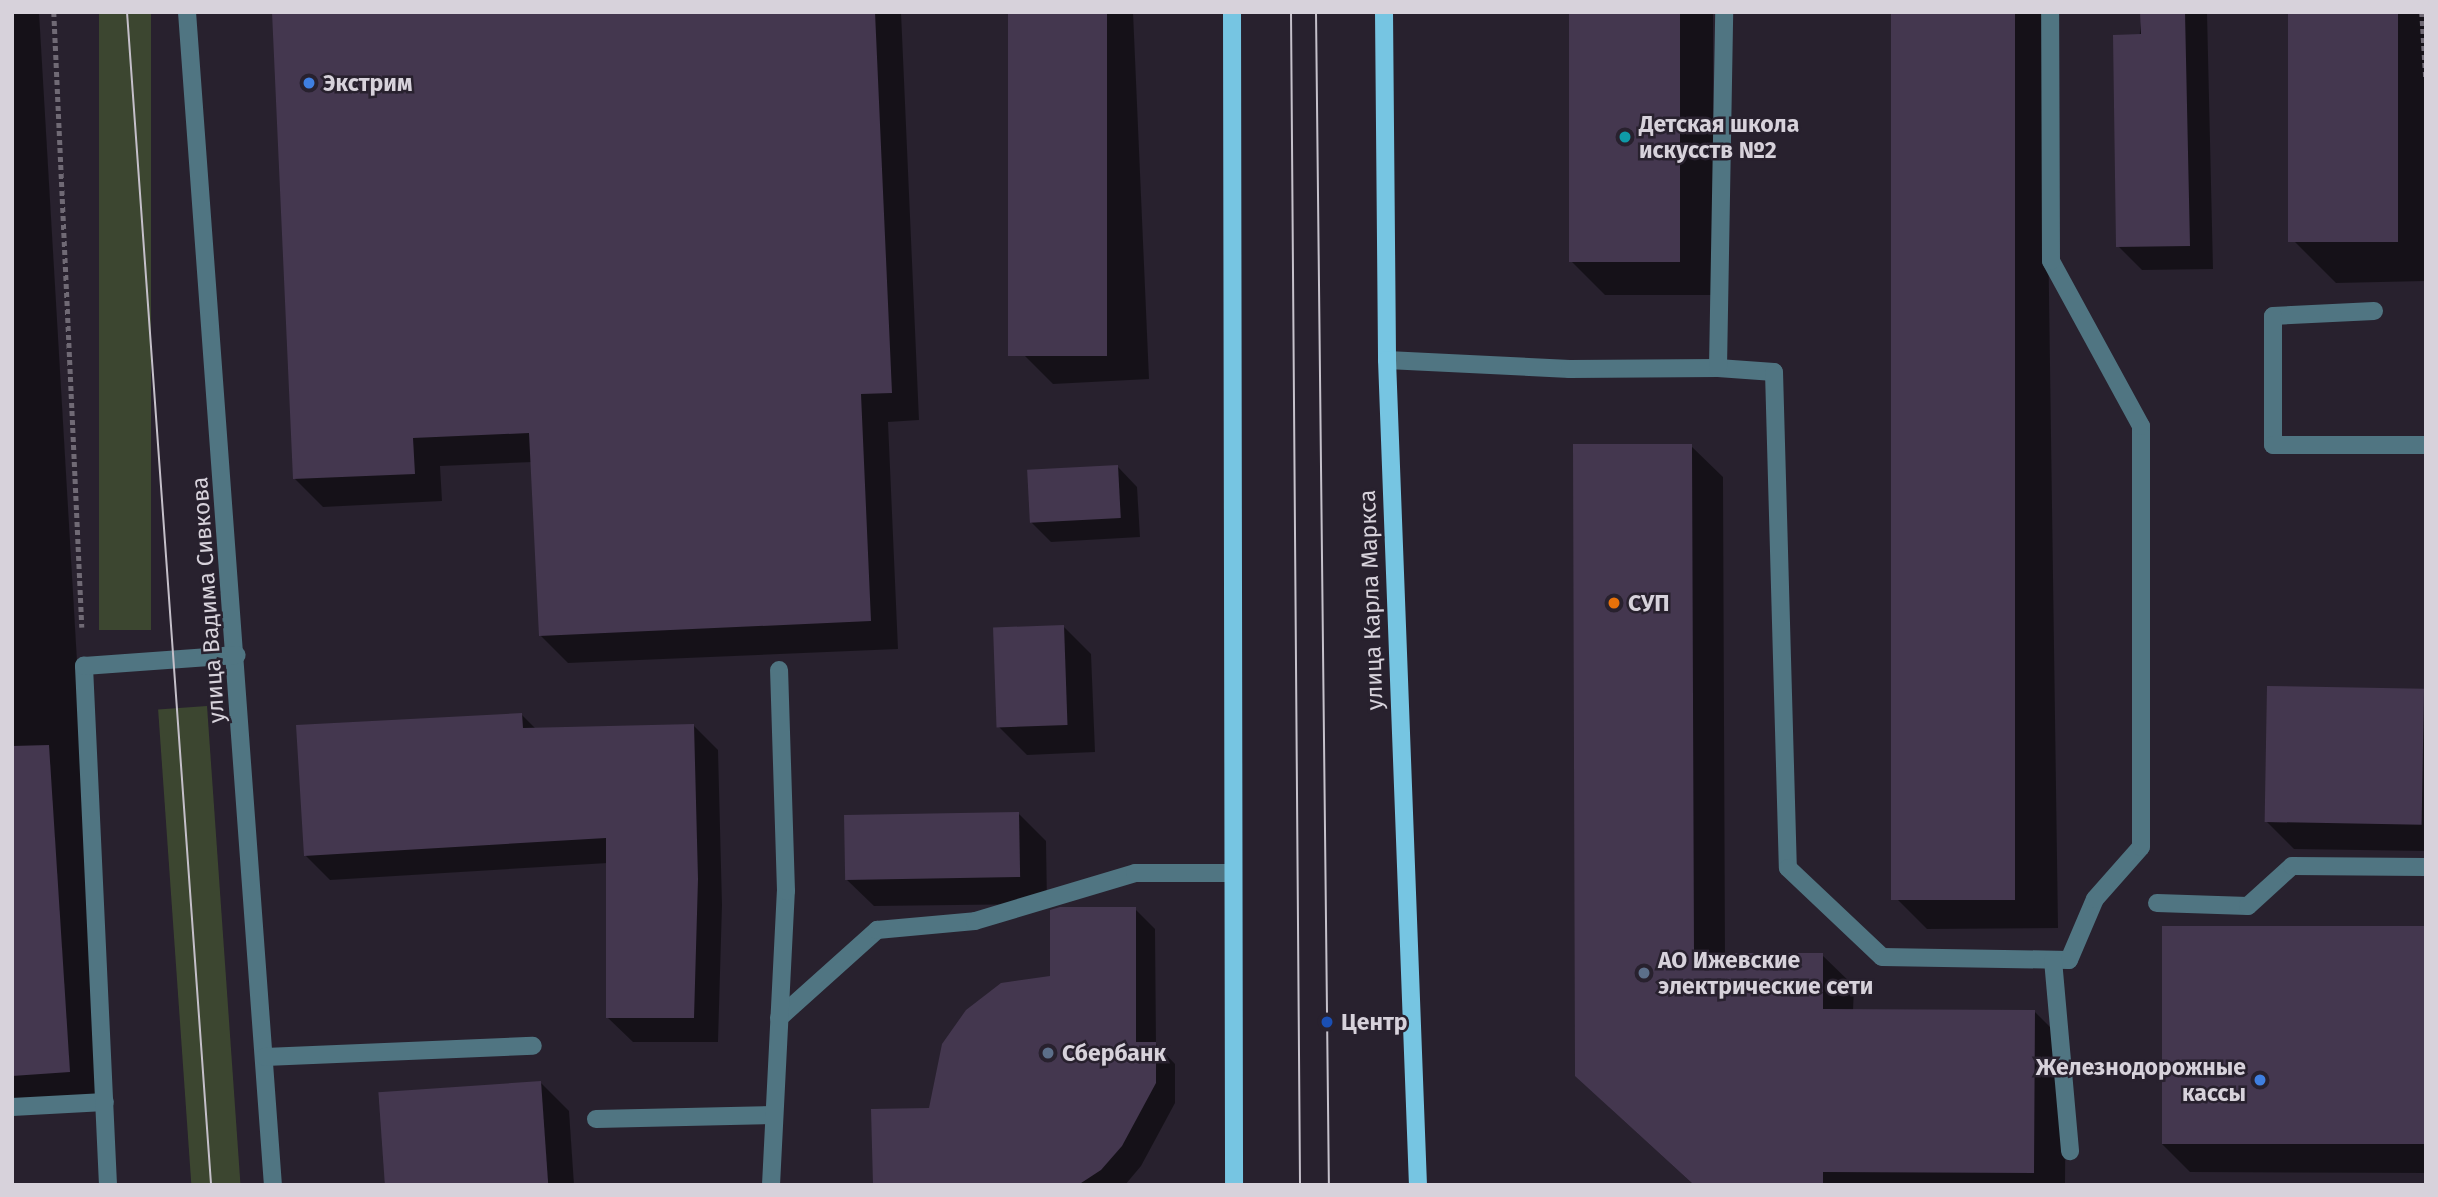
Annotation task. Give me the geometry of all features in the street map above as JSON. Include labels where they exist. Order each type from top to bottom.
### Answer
[{"type":"main road","points":[[1232,12],[1234,1185]]},
{"type":"main road","name":"улица Карла Маркса","points":[[1384,12],[1387,360],[1418,1185]]},
{"type":"street","name":"улица Вадима Сивкова","points":[[187,12],[237,655],[273,1185]]},
{"type":"street","points":[[1718,368],[1724,12]]},
{"type":"street","points":[[1387,360],[1570,369],[1718,368],[1774,372],[1787,869],[1882,957],[2069,960],[2095,899],[2141,847],[2141,426],[2052,261],[2050,12]]},
{"type":"street","points":[[2374,311],[2273,316],[2273,445],[2426,445]]},
{"type":"street","points":[[108,1185],[84,666],[237,655]]},
{"type":"street","points":[[771,1185],[786,891],[779,670]]},
{"type":"street","points":[[2157,903],[2248,906],[2292,866],[2426,867]]},
{"type":"street","points":[[779,1018],[877,930],[975,921],[1135,873],[1233,873]]},
{"type":"street","points":[[2053,960],[2070,1151]]},
{"type":"street","points":[[265,1057],[533,1046]]},
{"type":"street","points":[[12,1107],[105,1102]]},
{"type":"street","points":[[596,1119],[774,1115]]},
{"type":"path","points":[[54,12],[84,666]]},
{"type":"path","points":[[2423,12],[2426,79]]},
{"type":"green space","points":[[99,12],[151,12],[151,630],[99,630]]},
{"type":"green space","points":[[207,706],[240,1185],[191,1185],[158,709]]},
{"type":"building","points":[[272,12],[875,12],[892,393],[861,394],[871,621],[539,636],[529,433],[413,438],[415,474],[293,479]]},
{"type":"building","points":[[1008,12],[1107,12],[1107,356],[1008,356]]},
{"type":"building","name":"Детская школа искусств №2","points":[[1569,12],[1680,12],[1680,262],[1569,262]]},
{"type":"building","points":[[1891,12],[2015,12],[2015,900],[1891,900]]},
{"type":"building","points":[[2140,12],[2185,12],[2190,246],[2116,247],[2113,35],[2141,34]]},
{"type":"building","points":[[2288,12],[2398,12],[2398,242],[2288,242]]},
{"type":"building","points":[[1573,444],[1692,444],[1694,953],[1823,953],[1823,1009],[2035,1010],[2034,1173],[1823,1172],[1823,1185],[1694,1185],[1575,1076]]},
{"type":"building","points":[[1118,465],[1121,518],[1030,523],[1027,470]]},
{"type":"building","points":[[1064,625],[1067,725],[997,727],[993,627]]},
{"type":"building","points":[[2267,686],[2424,689],[2422,825],[2265,822]]},
{"type":"building","points":[[522,713],[523,728],[694,724],[698,879],[694,1018],[606,1018],[606,838],[304,856],[296,725]]},
{"type":"building","points":[[49,745],[70,1072],[12,1076],[12,746]]},
{"type":"building","points":[[1019,812],[1020,877],[845,880],[844,815]]},
{"type":"building","name":"Сбербанк","points":[[1060,907],[1136,907],[1136,1042],[1156,1042],[1156,1083],[1122,1146],[1101,1170],[1078,1185],[873,1185],[871,1109],[929,1108],[942,1044],[966,1010],[1001,983],[1050,976],[1050,910]]},
{"type":"building","points":[[2162,926],[2426,926],[2426,1144],[2162,1144]]},
{"type":"building","points":[[541,1081],[548,1185],[385,1185],[378,1092]]},
{"type":"tram line","points":[[127,12],[211,1185]]},
{"type":"tram line","points":[[1291,12],[1300,1185]]},
{"type":"tram line","points":[[1316,12],[1329,1185]]},
{"type":"place","name":"Экстрим","points":[[309,83]]},
{"type":"place","name":"Детская школа искусств №2","points":[[1625,137]]},
{"type":"place","name":"СУП","points":[[1614,603]]},
{"type":"place","name":"АО Ижевские электрические сети","points":[[1644,973]]},
{"type":"place","name":"Центр","points":[[1327,1022]]},
{"type":"place","name":"Сбербанк","points":[[1048,1053]]},
{"type":"place","name":"Железнодорожные кассы","points":[[2260,1080]]}]
